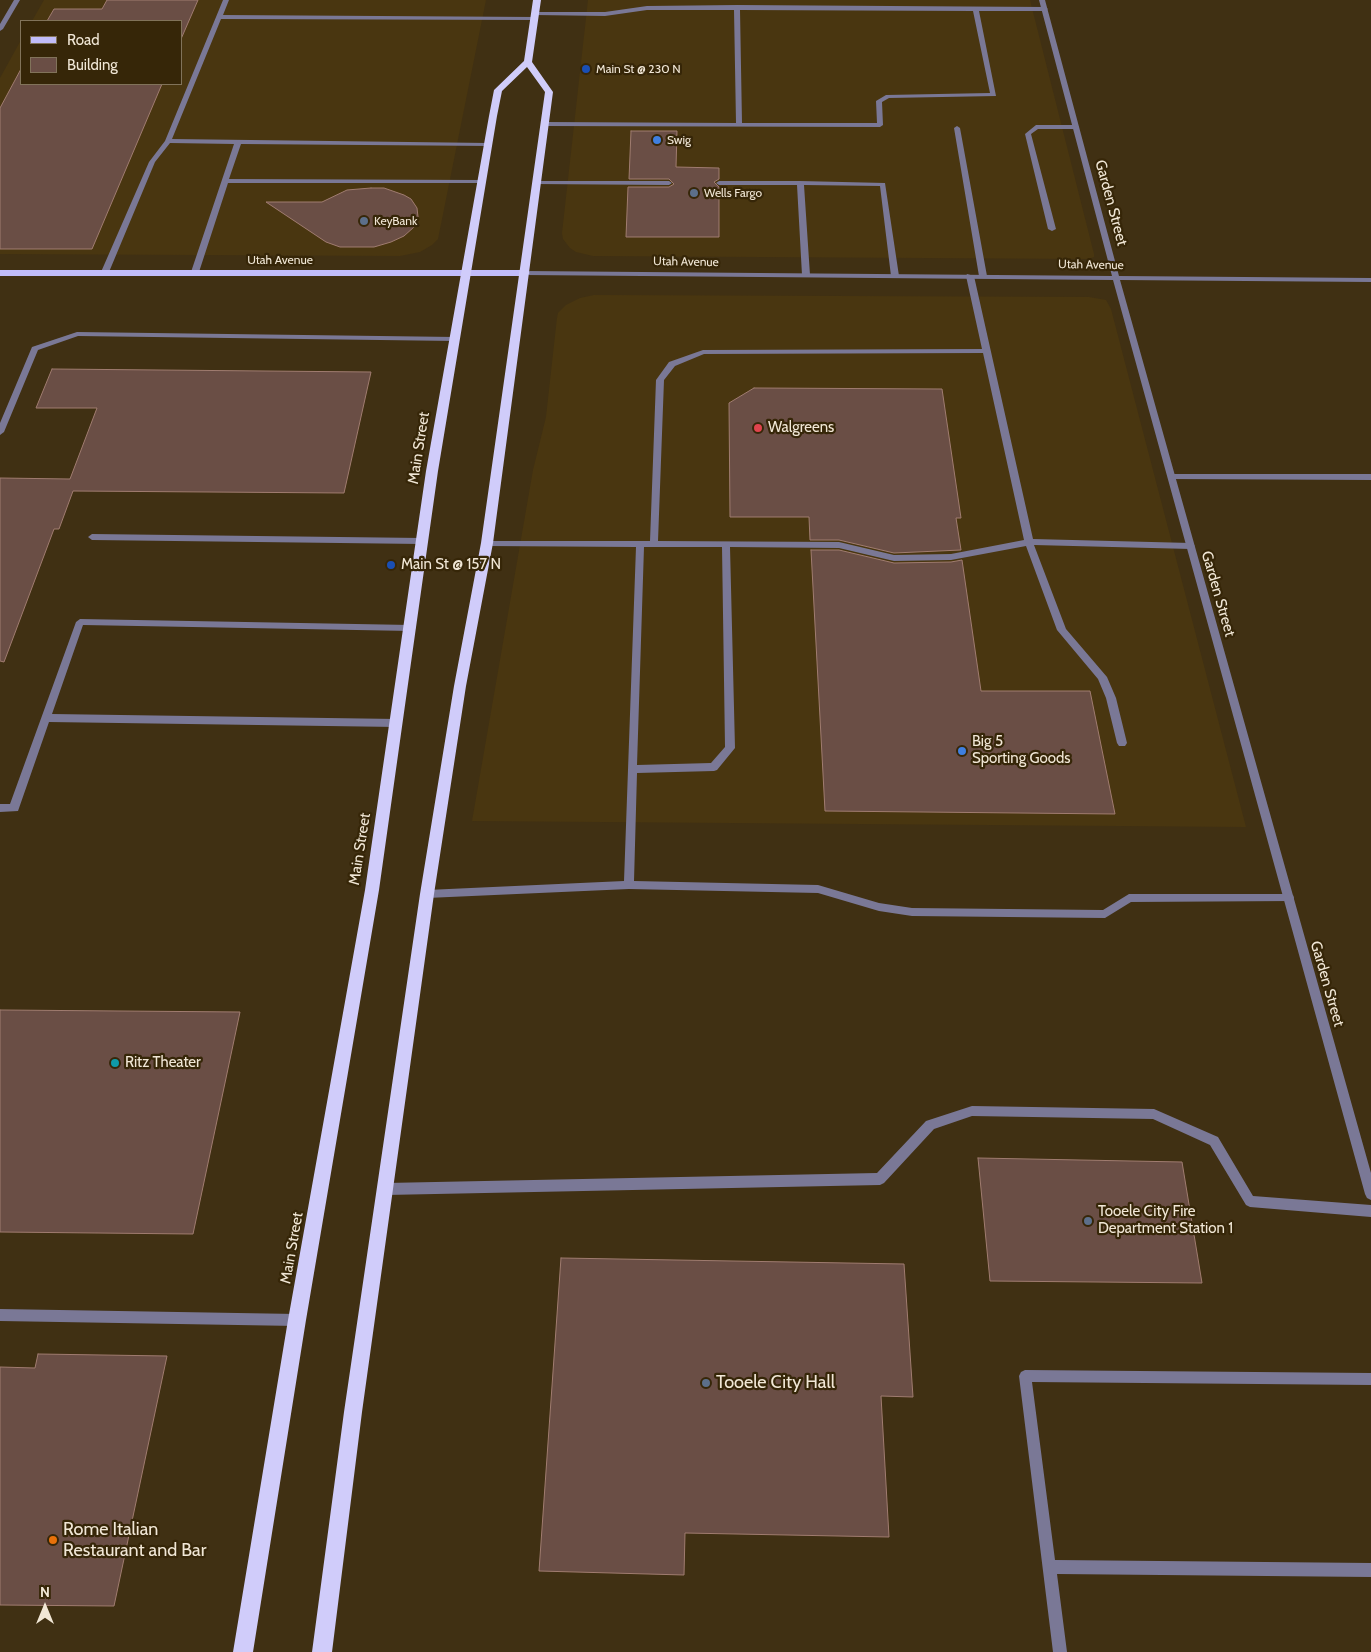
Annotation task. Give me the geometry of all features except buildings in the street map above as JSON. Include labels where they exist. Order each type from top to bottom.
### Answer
[{"type":"highway","points":[[322,1652],[353,1412],[427,894],[460,686],[487,543],[525,273],[548,92],[528,62],[537,0]]},
{"type":"highway","name":"Main Street","points":[[243,1652],[297,1320],[372,890],[411,628],[422,540],[488,145],[498,90],[528,62]]},
{"type":"main road","name":"Utah Avenue","points":[[0,272],[525,273]]},
{"type":"street","points":[[0,29],[17,0]]},
{"type":"street","points":[[105,272],[152,162],[168,141],[226,0]]},
{"type":"street","points":[[219,17],[535,16],[605,14],[648,8],[976,9],[1044,5]]},
{"type":"street","name":"Garden Street","points":[[1044,5],[1116,278],[1371,1194]]},
{"type":"street","points":[[737,7],[739,124]]},
{"type":"street","points":[[544,124],[880,125],[879,101],[888,96],[994,95],[976,9]]},
{"type":"street","points":[[0,14],[9,14]]},
{"type":"street","points":[[1052,229],[1028,134],[1036,126],[1076,126]]},
{"type":"street","points":[[957,128],[983,276]]},
{"type":"street","points":[[168,141],[488,145]]},
{"type":"street","points":[[195,272],[238,142]]},
{"type":"street","points":[[225,181],[482,182]]},
{"type":"street","points":[[536,183],[669,183]]},
{"type":"street","points":[[719,183],[883,184],[895,276]]},
{"type":"street","points":[[800,184],[806,275]]},
{"type":"street","name":"Utah Avenue","points":[[525,273],[1371,280]]},
{"type":"street","points":[[970,276],[1029,542],[1062,630],[1102,677],[1111,698],[1122,743]]},
{"type":"street","points":[[0,432],[36,349],[77,334],[455,339]]},
{"type":"street","points":[[654,544],[660,380],[672,364],[703,352],[987,351]]},
{"type":"street","points":[[1172,476],[1371,476]]},
{"type":"street","points":[[92,537],[422,540]]},
{"type":"street","points":[[487,543],[839,545],[894,558],[951,557],[1029,542],[1191,546]]},
{"type":"street","points":[[629,885],[640,544]]},
{"type":"street","points":[[632,769],[714,768],[730,748],[726,544]]},
{"type":"street","points":[[0,808],[14,808],[80,622],[411,628]]},
{"type":"street","points":[[47,718],[397,723]]},
{"type":"street","points":[[427,894],[629,885],[818,888],[879,907],[912,912],[1105,914],[1129,898],[1289,898]]},
{"type":"street","points":[[386,1189],[880,1179],[930,1125],[972,1111],[1154,1114],[1214,1141],[1250,1201],[1371,1211]]},
{"type":"street","points":[[0,1315],[297,1320]]},
{"type":"street","points":[[1060,1652],[1026,1376],[1371,1379]]},
{"type":"street","points":[[1049,1567],[1371,1570]]},
{"type":"shaded area","points":[[44,0],[486,0],[438,239],[420,252],[400,256],[0,254],[0,78],[20,42],[20,85],[182,85],[182,20],[33,20]]},
{"type":"shaded area","points":[[588,0],[1030,0],[1094,257],[1088,259],[593,256],[576,252],[563,239],[562,233]]},
{"type":"shaded area","points":[[594,295],[1089,297],[1106,300],[1111,309],[1246,827],[472,821],[533,470],[546,417],[558,313],[566,305],[580,298]]},
{"type":"place","name":"Main St @ 230 N","points":[[586,69]]},
{"type":"place","name":"Swig","points":[[657,140]]},
{"type":"place","name":"Wells Fargo","points":[[694,193]]},
{"type":"place","name":"KeyBank","points":[[364,221]]},
{"type":"place","name":"Walgreens","points":[[758,428]]},
{"type":"place","name":"Main St @ 157 N","points":[[391,565]]},
{"type":"place","name":"Big 5 Sporting Goods","points":[[962,751]]},
{"type":"place","name":"Ritz Theater","points":[[115,1063]]},
{"type":"place","name":"Tooele City Fire Department Station 1","points":[[1088,1221]]},
{"type":"place","name":"Tooele City Hall","points":[[706,1383]]},
{"type":"place","name":"Rome Italian Restaurant and Bar","points":[[53,1540]]}]
